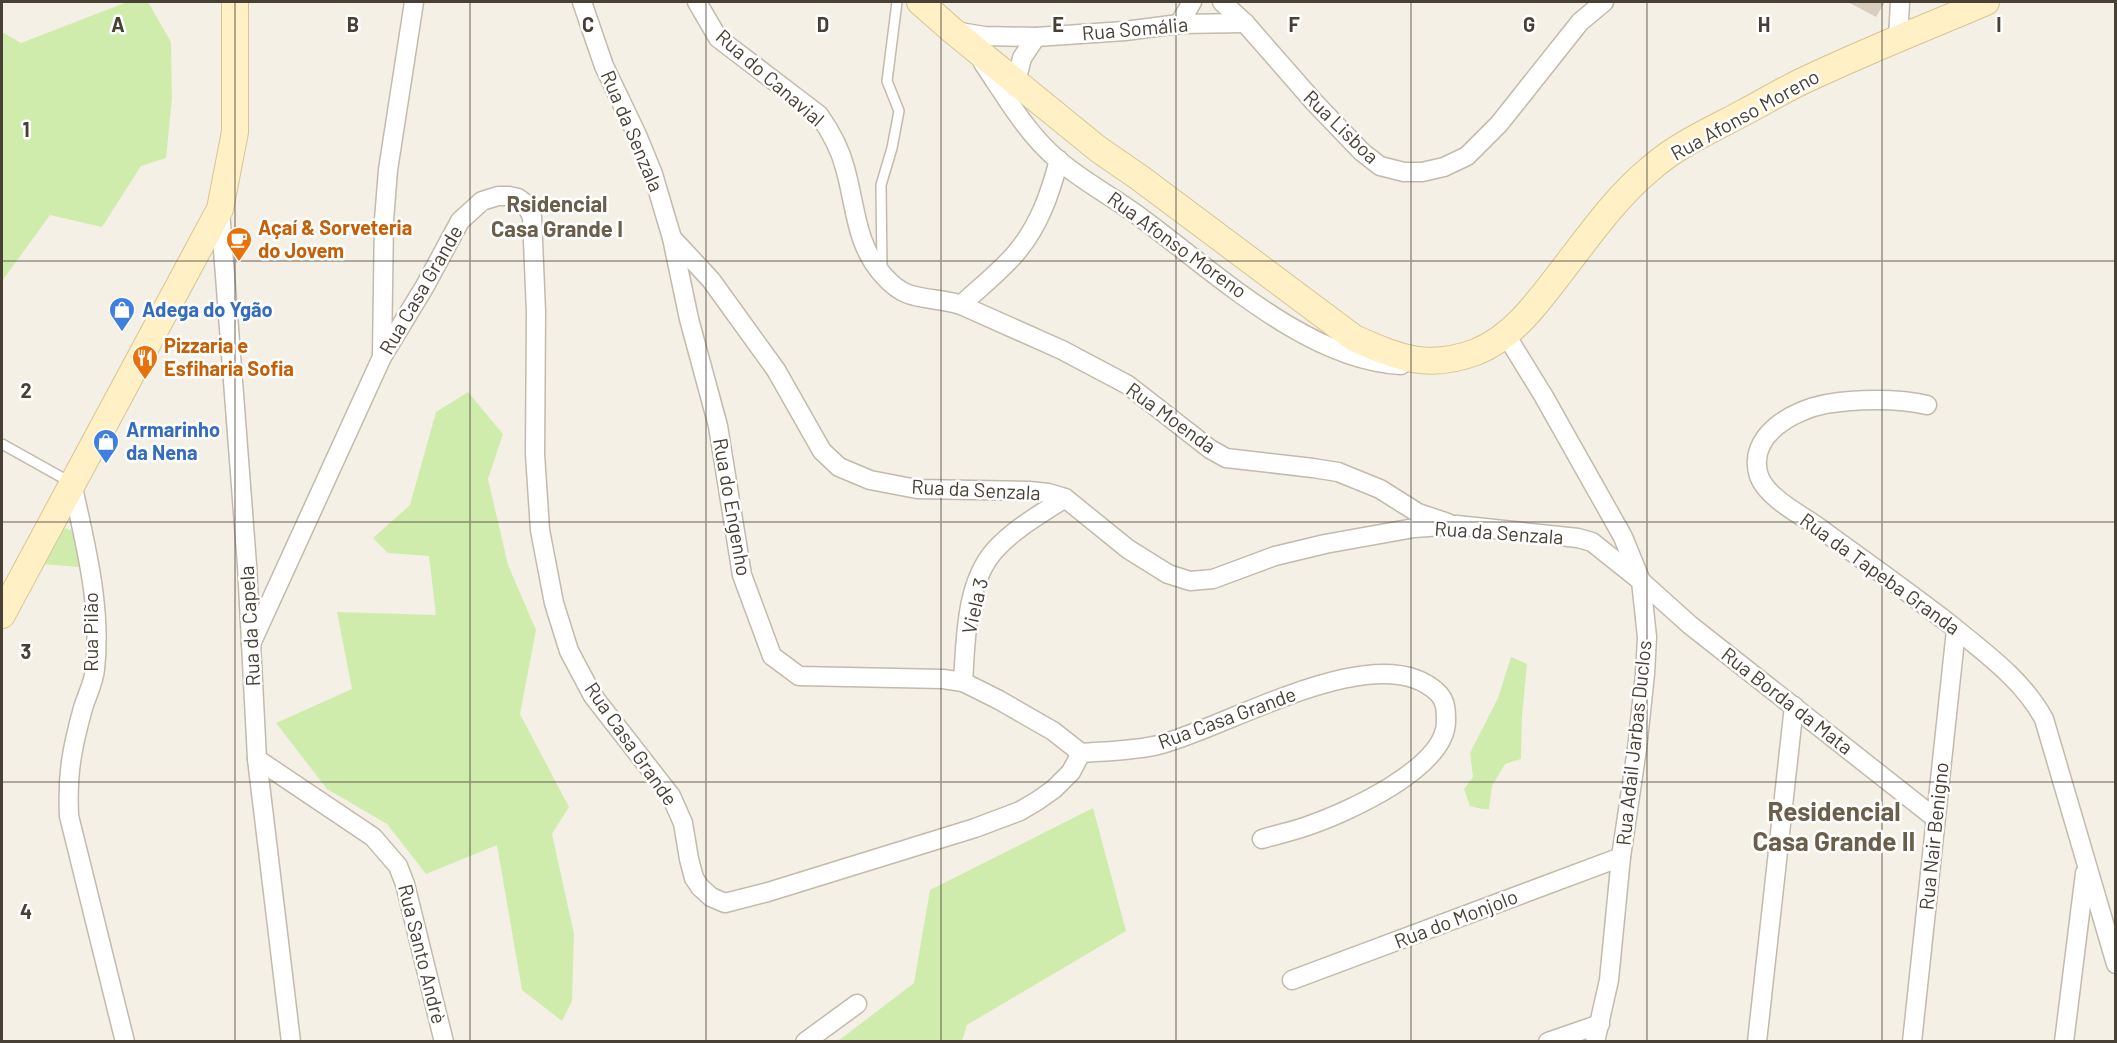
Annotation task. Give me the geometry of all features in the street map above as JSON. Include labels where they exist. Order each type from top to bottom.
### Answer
[{"type":"main road","points":[[2,615],[220,209],[235,132],[235,2]]},
{"type":"main road","name":"Rua Afonso Moreno","points":[[920,2],[952,31],[1098,149],[1354,338],[1384,351],[1421,362],[1442,361],[1477,351],[1506,334],[1533,308],[1613,206],[1650,169],[1684,144],[1807,79],[1986,2]]},
{"type":"street","points":[[382,357],[384,220],[387,180],[414,2]]},
{"type":"street","name":"Rua da Senzala","points":[[582,2],[604,66],[653,174],[672,238],[711,280],[776,370],[822,451],[839,467],[870,480],[917,489],[1029,491],[1065,498],[1128,549],[1168,574],[1190,581],[1214,579],[1275,556],[1325,544],[1414,528],[1457,525],[1578,538],[1592,542],[1641,580]]},
{"type":"street","name":"Rua do Canavial","points":[[697,2],[718,38],[819,115],[831,132],[846,170],[856,224],[867,254],[882,274],[893,286],[908,294],[962,305]]},
{"type":"street","points":[[1179,24],[1192,2]]},
{"type":"street","name":"Rua Lisboa","points":[[1222,2],[1245,24],[1362,152],[1380,166],[1404,172],[1422,172],[1444,167],[1467,156],[1499,124],[1580,22],[1604,2]]},
{"type":"street","points":[[1898,38],[1900,2]]},
{"type":"street","name":"Rua Somália","points":[[952,31],[984,36],[1036,37],[1125,31],[1179,24],[1245,24]]},
{"type":"street","points":[[1016,82],[1022,58],[1036,37]]},
{"type":"street","name":"Rua Afonso Moreno","points":[[973,47],[1027,127],[1059,160],[1295,330],[1351,357],[1391,365],[1408,366],[1430,362]]},
{"type":"street","points":[[962,305],[1016,254],[1035,228],[1059,160]]},
{"type":"street","name":"Rua Casa Grande","points":[[251,644],[382,357],[425,286],[460,221],[482,201],[498,196],[518,198],[525,203],[532,217],[535,289],[535,454],[540,530],[554,603],[569,651],[593,696],[671,796],[683,823],[694,878],[699,887],[711,897],[725,903],[975,828],[1020,811],[1054,789],[1071,772],[1081,753],[1158,745],[1281,698],[1348,678],[1384,673],[1405,675],[1426,682],[1440,694],[1446,706],[1446,728],[1441,742],[1430,757],[1398,783],[1311,825],[1262,839]]},
{"type":"street","name":"Rua da Capela","points":[[220,209],[247,565],[257,759],[291,1041]]},
{"type":"street","name":"Rua do Engenho","points":[[672,238],[689,319],[718,426],[742,575],[772,656],[799,676],[943,679],[963,682],[1053,731],[1081,753]]},
{"type":"street","name":"Rua Moenda","points":[[962,305],[1062,350],[1128,385],[1210,449],[1226,458],[1338,472],[1380,489],[1418,513],[1457,525]]},
{"type":"street","name":"Rua Adail Jarbas Duclos","points":[[1506,334],[1544,395],[1623,537],[1641,580],[1647,637],[1645,674],[1637,749],[1621,857],[1609,980],[1597,1033]]},
{"type":"street","name":"Rua da Tapeba Granda","points":[[1927,405],[1914,402],[1863,401],[1826,404],[1805,409],[1783,421],[1766,436],[1759,448],[1757,459],[1759,477],[1786,506],[1814,524],[1956,630],[2007,672],[2037,707],[2044,719],[2115,964]]},
{"type":"street","name":"Rua Pilão","points":[[72,483],[88,560],[93,598],[95,670],[70,762],[69,816],[125,1041]]},
{"type":"street","name":"Viela 3","points":[[963,682],[967,630],[978,579],[993,552],[1010,536],[1065,498]]},
{"type":"street","name":"Rua Borda da Mata","points":[[1641,580],[1690,625],[1935,818]]},
{"type":"street","name":"Rua Nair Benigno","points":[[1912,1041],[1956,630]]},
{"type":"street","points":[[1757,1041],[1794,706]]},
{"type":"street","name":"Rua Santo Andrè","points":[[257,759],[373,837],[398,866],[405,884],[444,1041]]},
{"type":"street","name":"Rua do Monjolo","points":[[1292,980],[1621,857]]},
{"type":"street","points":[[2064,1041],[2086,863]]},
{"type":"street","points":[[805,1041],[857,1004]]},
{"type":"street","points":[[1548,1041],[1597,1033]]},
{"type":"lane","points":[[882,274],[881,185],[892,148],[899,111],[887,81],[897,2]]},
{"type":"lane","points":[[2,444],[72,483]]},
{"type":"green space","points":[[127,2],[148,2],[171,42],[172,98],[166,158],[141,166],[102,227],[50,215],[2,281],[2,32],[21,43]]},
{"type":"green space","points":[[468,392],[503,434],[488,479],[508,565],[536,630],[520,714],[569,807],[552,834],[574,934],[572,1001],[562,1021],[522,990],[497,845],[426,874],[387,824],[327,789],[276,723],[352,689],[337,612],[436,615],[429,556],[388,553],[373,538],[410,505],[436,412]]},
{"type":"green space","points":[[59,527],[75,531],[79,567],[42,564]]},
{"type":"green space","points":[[1511,657],[1527,664],[1521,759],[1505,764],[1492,786],[1489,809],[1482,809],[1470,806],[1464,789],[1473,777],[1470,753],[1498,698]]},
{"type":"green space","points":[[1093,808],[1126,931],[967,1025],[962,1041],[838,1041],[914,983],[930,890]]},
{"type":"building","points":[[1848,2],[1885,2],[1876,17]]},
{"type":"place","name":"Açaí & Sorveteria do Jovem","points":[[239,263]]},
{"type":"place","name":"Adega do Ygão","points":[[122,333]]},
{"type":"place","name":"Pizzaria e Esfiharia Sofia","points":[[145,381]]},
{"type":"place","name":"Armarinho da Nena","points":[[106,465]]},
{"type":"district","name":"Rsidencial Casa Grande I","points":[[557,216]]},
{"type":"district","name":"Residencial Casa Grande II","points":[[1834,827]]}]
